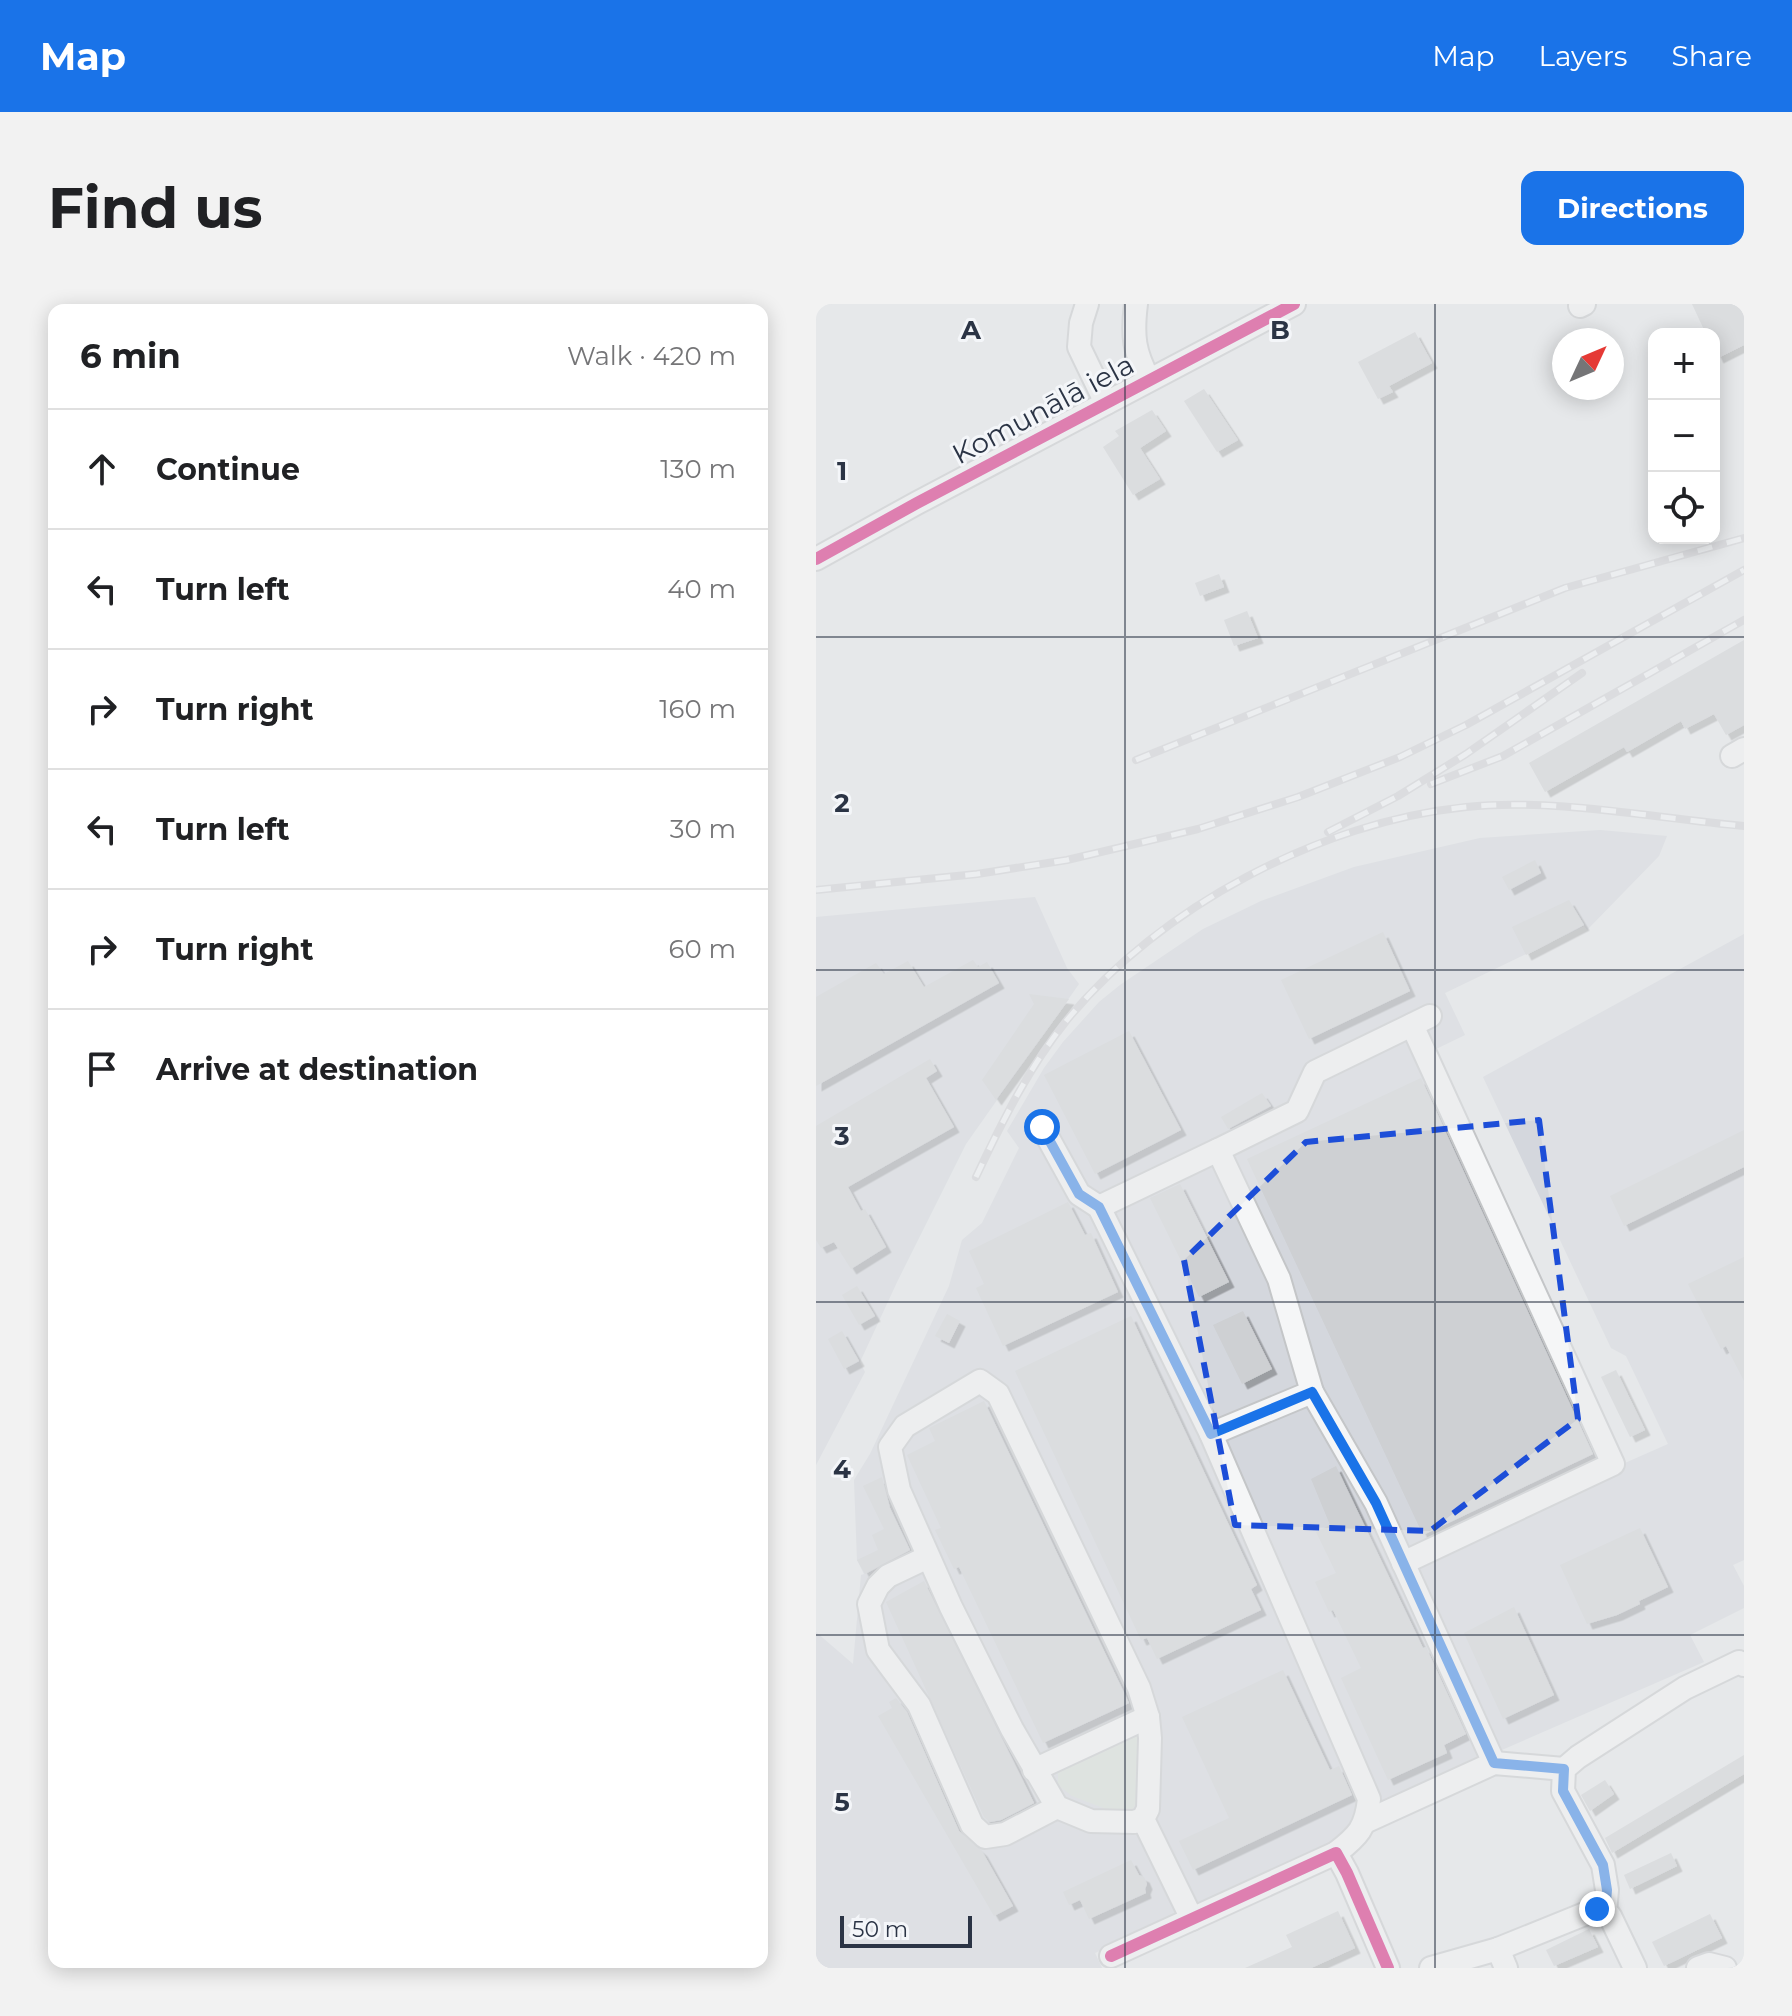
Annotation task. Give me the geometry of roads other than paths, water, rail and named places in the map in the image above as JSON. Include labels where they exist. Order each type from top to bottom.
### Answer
[{"type":"street","points":[[1087,304],[1081,323],[1079,347],[1106,403]]},
{"type":"street","points":[[1136,304],[1134,343],[1149,380]]},
{"type":"street","name":"Komunālā iela","points":[[816,559],[1294,304]]},
{"type":"street","points":[[1099,1207],[1297,1111],[1315,1072],[1421,1021],[1613,1464],[1403,1563]]},
{"type":"street","points":[[1042,1127],[1079,1194],[1099,1207],[1211,1434],[1369,1799],[1367,1821]]},
{"type":"street","points":[[1218,1150],[1279,1279],[1312,1392],[1376,1503],[1494,1763]]},
{"type":"street","points":[[980,1381],[998,1394],[1139,1688],[1148,1717],[1148,1809],[1143,1819],[1134,1822],[1091,1821],[1057,1807],[1034,1770],[928,1557],[899,1490],[890,1447],[905,1426],[980,1381]]},
{"type":"street","points":[[1211,1434],[1312,1392]]},
{"type":"street","points":[[928,1557],[888,1576],[878,1586],[869,1604],[878,1650],[919,1705],[972,1825],[985,1837],[1005,1834],[1057,1807]]},
{"type":"street","points":[[1111,1956],[1336,1853],[1354,1839],[1367,1821],[1494,1763],[1564,1769],[1685,1688],[1739,1662],[1744,1665]]},
{"type":"street","points":[[1034,1770],[1148,1717]]},
{"type":"street","points":[[1564,1769],[1563,1791],[1603,1865],[1607,1890],[1605,1913]]},
{"type":"street","points":[[1143,1819],[1192,1919]]},
{"type":"street","points":[[1336,1853],[1388,1968]]},
{"type":"street","points":[[1431,1968],[1502,1958],[1597,1909],[1610,1916],[1635,1968]]},
{"type":"street","points":[[1698,1968],[1709,1964],[1725,1968]]},
{"type":"railway","points":[[1136,760],[1565,588],[1744,538]]},
{"type":"railway","points":[[816,890],[977,874],[1067,860],[1198,829],[1298,797],[1400,757],[1466,725],[1744,570]]},
{"type":"railway","points":[[1431,784],[1503,756],[1744,620]]},
{"type":"railway","points":[[1328,832],[1398,796],[1466,754],[1582,673]]},
{"type":"railway","points":[[976,1177],[1040,1057],[1067,1020],[1105,979],[1148,941],[1196,907],[1300,851],[1355,831],[1411,816],[1500,805],[1605,810],[1744,826]]}]
